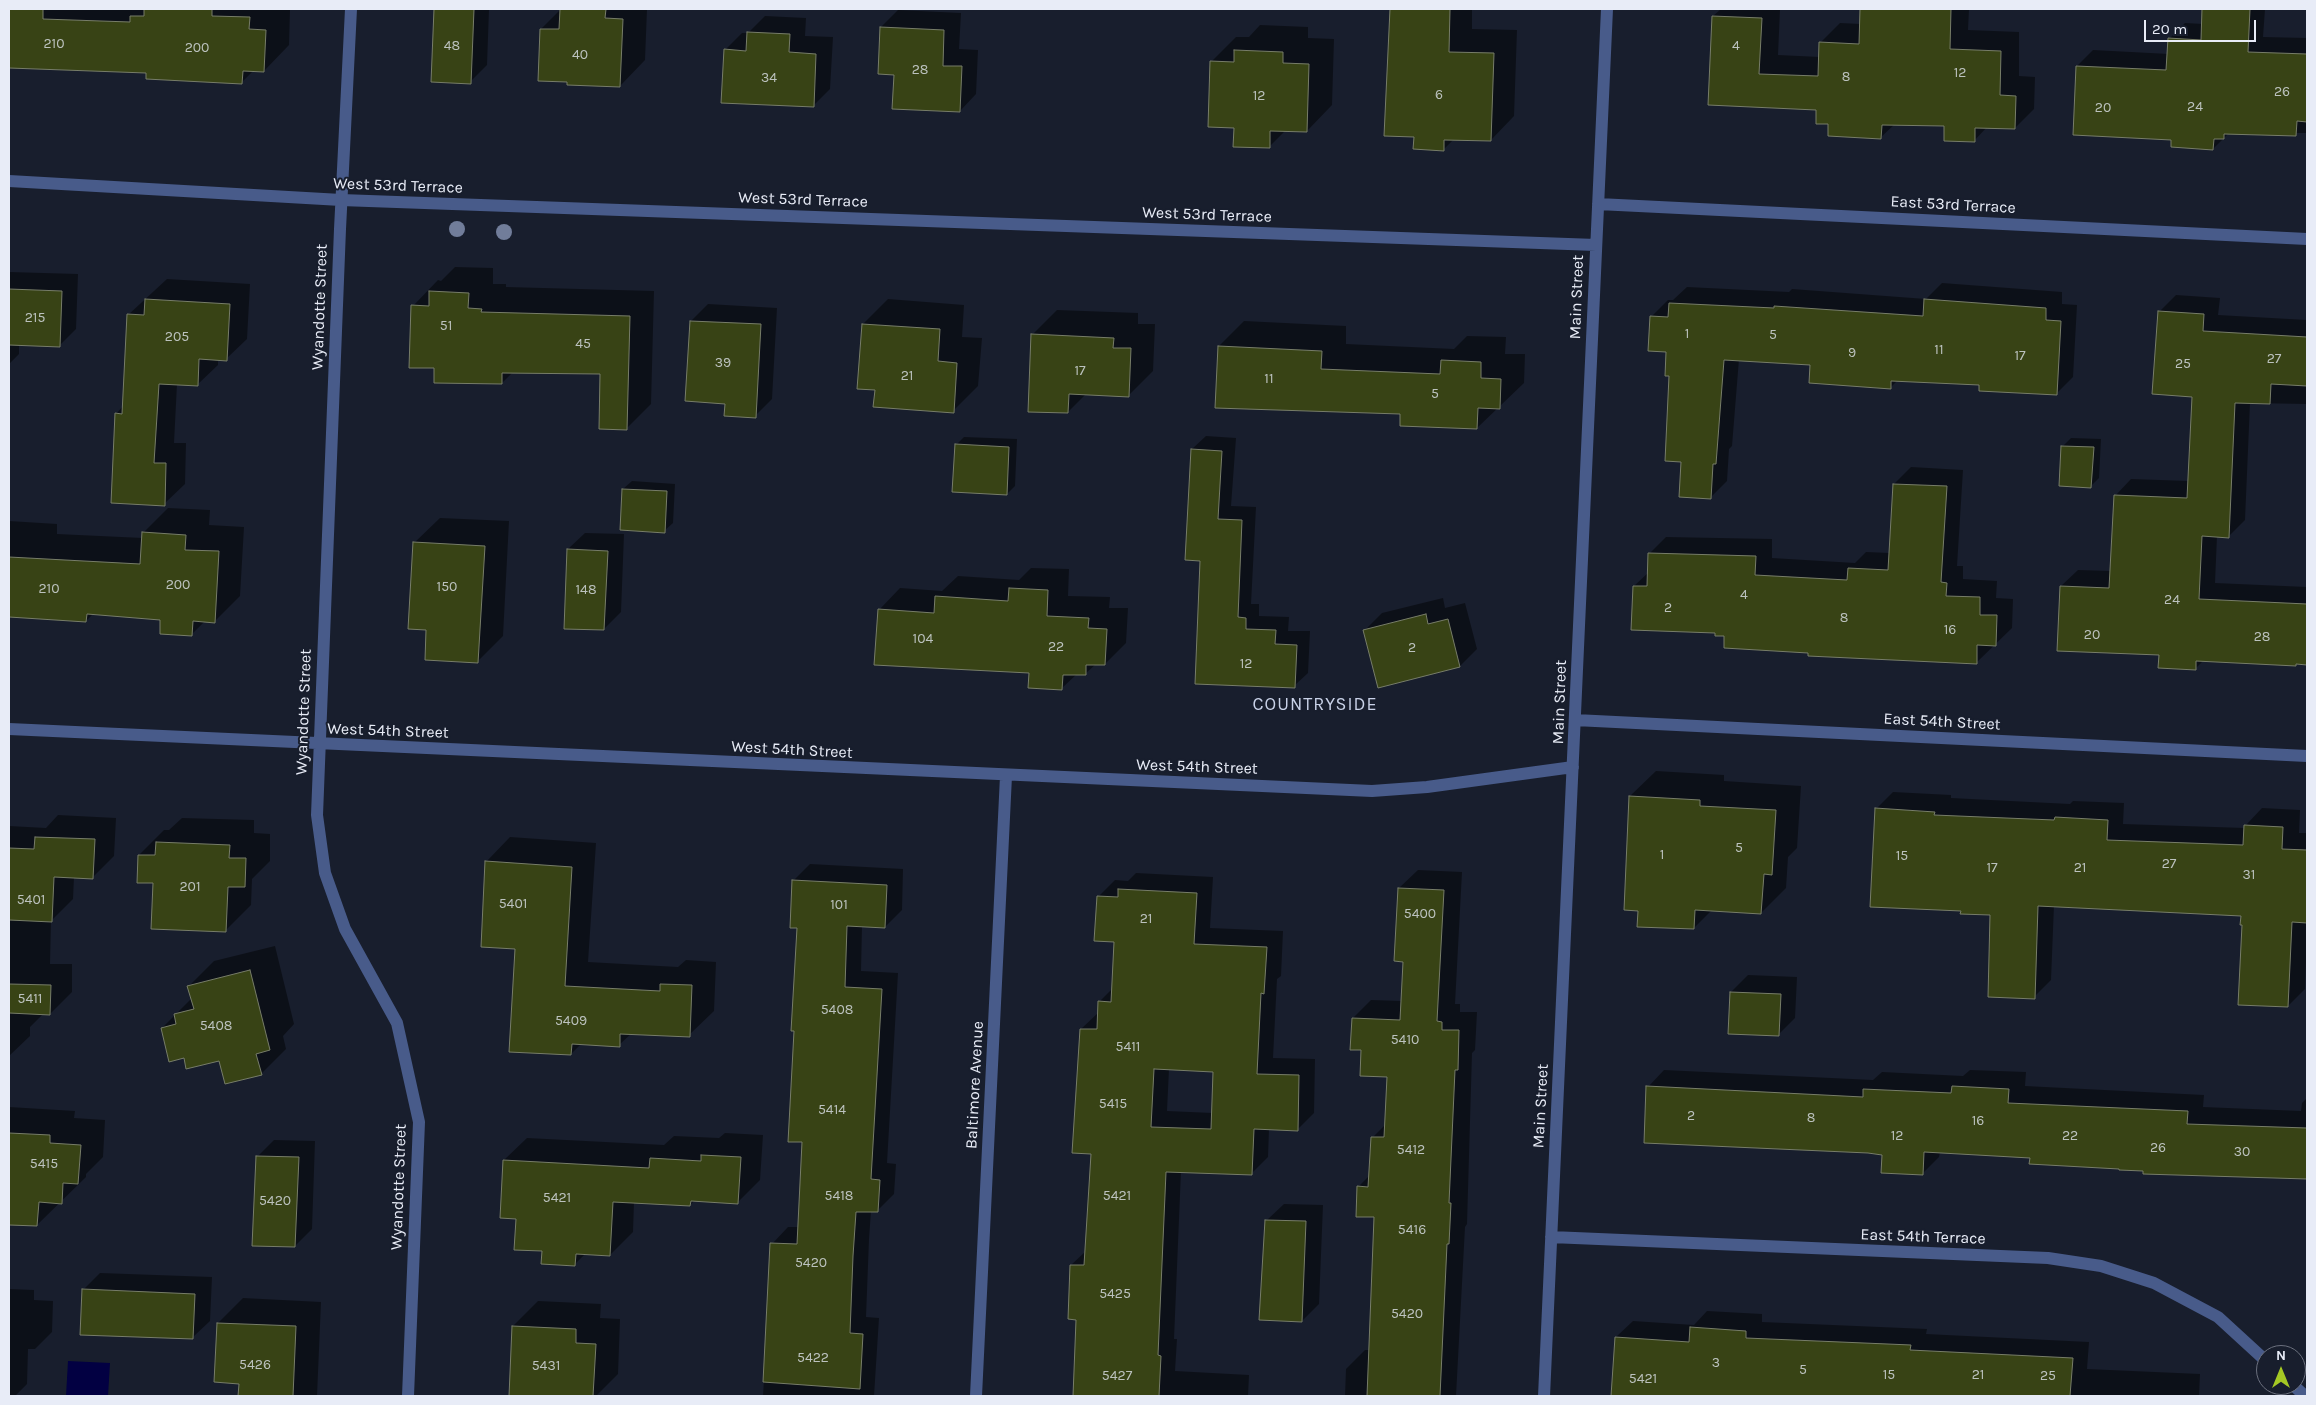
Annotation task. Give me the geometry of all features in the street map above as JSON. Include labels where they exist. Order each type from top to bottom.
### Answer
[{"type":"street","name":"Wyandotte Street","points":[[351,9],[341,200],[317,815],[325,874],[346,929],[397,1023],[419,1122],[408,1396]]},
{"type":"street","name":"Main Street","points":[[1544,1396],[1607,9]]},
{"type":"street","name":"West 53rd Terrace","points":[[9,181],[341,200],[1596,245]]},
{"type":"street","name":"East 53rd Terrace","points":[[1598,204],[2307,239]]},
{"type":"street","name":"East 54th Street","points":[[1575,720],[2307,756]]},
{"type":"street","name":"West 54th Street","points":[[9,729],[319,745],[1372,791],[1427,787],[1573,767]]},
{"type":"street","name":"Baltimore Avenue","points":[[976,1396],[1006,776]]},
{"type":"street","name":"East 54th Terrace","points":[[1551,1237],[2048,1258],[2101,1266],[2154,1283],[2218,1317],[2256,1351]]},
{"type":"shaded area","points":[[68,1361],[110,1363],[108,1396],[66,1396]]},
{"type":"building","points":[[9,9],[43,9],[43,19],[130,22],[130,16],[144,16],[144,9],[212,9],[212,16],[250,17],[249,29],[266,30],[264,72],[243,71],[242,84],[146,79],[146,73],[9,68]]},
{"type":"building","points":[[434,9],[474,9],[471,84],[431,82]]},
{"type":"building","points":[[560,9],[606,9],[605,18],[623,19],[620,87],[567,85],[567,82],[538,81],[540,29],[559,29]]},
{"type":"building","points":[[1390,9],[1450,9],[1449,52],[1494,53],[1491,141],[1444,140],[1444,151],[1413,149],[1414,137],[1384,136]]},
{"type":"building","points":[[1860,9],[1951,9],[1950,49],[2001,51],[2000,95],[2016,96],[2015,129],[1975,128],[1975,142],[1944,141],[1944,126],[1882,125],[1881,139],[1828,136],[1828,124],[1816,124],[1816,110],[1708,105],[1712,16],[1762,18],[1759,74],[1818,76],[1819,42],[1859,44]]},
{"type":"building","points":[[2202,9],[2250,9],[2248,52],[2307,54],[2307,122],[2297,121],[2296,136],[2224,134],[2224,139],[2214,139],[2213,150],[2171,147],[2171,140],[2073,135],[2076,66],[2166,70],[2168,38],[2201,40]]},
{"type":"building","points":[[880,27],[944,30],[943,66],[962,66],[960,112],[892,109],[894,75],[878,74]]},
{"type":"building","points":[[747,32],[790,34],[789,52],[816,54],[814,107],[721,103],[724,49],[746,51]]},
{"type":"building","points":[[1234,50],[1283,52],[1283,63],[1309,64],[1307,132],[1270,131],[1270,148],[1233,147],[1234,128],[1208,127],[1210,61],[1234,62]]},
{"type":"building","points":[[9,289],[62,291],[60,347],[9,345]]},
{"type":"building","points":[[429,291],[469,293],[468,308],[482,309],[481,312],[630,316],[627,430],[599,429],[600,374],[502,373],[502,384],[434,383],[434,368],[409,368],[411,305],[429,306]]},
{"type":"building","points":[[145,299],[230,304],[227,361],[199,359],[198,386],[159,384],[154,463],[166,463],[165,506],[111,503],[115,413],[122,414],[127,314],[144,315]]},
{"type":"building","points":[[1924,299],[2046,308],[2046,320],[2061,321],[2057,395],[1979,391],[1979,385],[1891,381],[1891,389],[1809,383],[1810,365],[1724,360],[1716,464],[1713,464],[1711,499],[1679,497],[1681,462],[1665,461],[1669,376],[1665,376],[1666,352],[1648,351],[1650,316],[1668,317],[1669,303],[1774,308],[1774,306],[1923,316]]},
{"type":"building","points":[[2158,311],[2204,314],[2203,331],[2307,337],[2307,386],[2271,384],[2270,404],[2235,403],[2229,538],[2202,536],[2199,599],[2307,604],[2307,665],[2196,661],[2196,670],[2158,668],[2159,655],[2057,651],[2060,586],[2109,588],[2114,495],[2187,498],[2192,397],[2152,394]]},
{"type":"building","points":[[690,321],[761,324],[756,418],[724,416],[725,404],[685,401]]},
{"type":"building","points":[[862,324],[940,329],[938,361],[957,363],[954,413],[873,407],[875,390],[857,389]]},
{"type":"building","points":[[1031,334],[1114,338],[1113,348],[1131,348],[1129,397],[1069,394],[1068,413],[1028,412]]},
{"type":"building","points":[[1218,346],[1322,351],[1321,369],[1440,374],[1441,360],[1481,362],[1481,378],[1501,379],[1500,409],[1478,408],[1477,429],[1400,426],[1400,414],[1215,408]]},
{"type":"building","points":[[955,444],[1009,447],[1007,495],[952,492]]},
{"type":"building","points":[[2061,446],[2094,447],[2091,488],[2059,486]]},
{"type":"building","points":[[1191,449],[1222,451],[1218,519],[1242,520],[1238,617],[1246,618],[1246,629],[1276,630],[1275,644],[1297,645],[1295,688],[1195,684],[1200,561],[1185,560]]},
{"type":"building","points":[[1893,484],[1947,486],[1941,582],[1947,583],[1946,596],[1980,597],[1980,615],[1997,615],[1996,646],[1977,645],[1977,664],[1808,656],[1808,653],[1724,648],[1724,636],[1715,636],[1715,633],[1631,630],[1633,586],[1647,586],[1648,553],[1756,556],[1755,575],[1847,580],[1848,568],[1888,570]]},
{"type":"building","points":[[622,489],[667,491],[665,533],[620,530]]},
{"type":"building","points":[[142,532],[186,535],[185,550],[219,551],[215,623],[193,621],[192,636],[160,634],[160,620],[87,614],[86,622],[9,617],[9,557],[140,564]]},
{"type":"building","points":[[413,542],[485,546],[478,663],[425,660],[426,630],[408,629]]},
{"type":"building","points":[[567,549],[608,551],[604,630],[564,629]]},
{"type":"building","points":[[1009,588],[1048,590],[1047,616],[1089,618],[1088,628],[1107,629],[1105,665],[1086,665],[1086,675],[1063,675],[1062,690],[1028,688],[1029,673],[874,665],[878,609],[934,613],[935,596],[1008,601]]},
{"type":"building","points":[[1426,614],[1428,624],[1448,619],[1460,667],[1378,688],[1363,630]]},
{"type":"building","points":[[1629,796],[1700,800],[1700,806],[1776,810],[1772,875],[1764,874],[1761,914],[1695,910],[1694,929],[1637,927],[1638,911],[1624,910]]},
{"type":"building","points":[[1875,808],[1935,812],[1934,815],[2054,820],[2055,817],[2108,820],[2107,840],[2243,845],[2244,825],[2283,827],[2282,849],[2307,850],[2307,923],[2292,922],[2288,1007],[2238,1005],[2241,916],[2038,906],[2035,999],[1988,997],[1990,915],[1960,914],[1961,911],[1870,907]]},
{"type":"building","points":[[35,837],[95,839],[93,879],[54,877],[52,922],[9,920],[9,848],[34,849]]},
{"type":"building","points":[[156,842],[230,845],[229,858],[246,858],[245,887],[228,887],[226,932],[151,929],[153,883],[137,883],[138,855],[155,855]]},
{"type":"building","points":[[485,861],[572,867],[565,986],[660,991],[660,984],[692,985],[690,1037],[620,1034],[620,1047],[572,1044],[571,1055],[509,1052],[515,949],[481,947]]},
{"type":"building","points":[[792,880],[887,885],[885,928],[847,926],[845,987],[882,989],[871,1179],[880,1180],[878,1212],[856,1212],[853,1256],[850,1333],[863,1334],[860,1389],[763,1382],[770,1243],[797,1244],[802,1142],[788,1142],[794,1031],[791,1031],[797,928],[790,928]]},
{"type":"building","points":[[1398,888],[1444,890],[1437,1021],[1442,1022],[1442,1030],[1459,1030],[1458,1070],[1455,1070],[1449,1203],[1451,1203],[1449,1244],[1447,1244],[1440,1396],[1367,1396],[1374,1217],[1356,1217],[1357,1186],[1368,1187],[1371,1137],[1384,1137],[1387,1077],[1360,1076],[1361,1050],[1350,1050],[1352,1018],[1400,1020],[1403,962],[1394,961]]},
{"type":"building","points":[[1118,889],[1197,893],[1194,944],[1267,947],[1264,994],[1261,993],[1257,1074],[1299,1075],[1298,1131],[1254,1129],[1252,1175],[1166,1172],[1158,1355],[1161,1356],[1159,1396],[1073,1396],[1076,1320],[1068,1319],[1070,1265],[1084,1265],[1091,1154],[1072,1153],[1080,1029],[1097,1029],[1098,1001],[1111,1002],[1114,942],[1094,941],[1097,896],[1118,897]],"holes":[[[1154,1069],[1213,1072],[1211,1129],[1151,1127]]]},
{"type":"building","points":[[250,970],[270,1050],[256,1054],[262,1075],[225,1084],[219,1061],[186,1069],[184,1058],[169,1062],[161,1028],[176,1024],[174,1014],[194,1009],[187,986]]},
{"type":"building","points":[[9,984],[51,985],[50,1015],[9,1013]]},
{"type":"building","points":[[1730,992],[1781,994],[1779,1036],[1728,1034]]},
{"type":"building","points":[[1646,1086],[1863,1097],[1863,1089],[1951,1093],[1952,1086],[2009,1089],[2008,1103],[2188,1111],[2187,1124],[2307,1128],[2307,1179],[2143,1174],[2143,1171],[2029,1164],[2030,1158],[1924,1152],[1923,1175],[1881,1173],[1882,1155],[1868,1153],[1644,1143]]},
{"type":"building","points":[[9,1133],[50,1135],[50,1143],[81,1145],[78,1184],[63,1183],[62,1204],[39,1202],[37,1226],[9,1225]]},
{"type":"building","points":[[701,1155],[741,1157],[738,1204],[691,1201],[690,1206],[613,1202],[610,1256],[576,1254],[575,1266],[541,1264],[542,1251],[514,1250],[516,1219],[500,1218],[503,1160],[649,1168],[650,1158],[701,1161]]},
{"type":"building","points":[[256,1156],[299,1157],[295,1247],[252,1246]]},
{"type":"building","points":[[1265,1220],[1306,1221],[1302,1322],[1259,1320]]},
{"type":"building","points":[[82,1289],[195,1294],[193,1339],[80,1335]]},
{"type":"building","points":[[217,1323],[296,1326],[293,1396],[238,1396],[239,1384],[214,1382]]},
{"type":"building","points":[[512,1326],[576,1329],[576,1343],[596,1344],[593,1396],[509,1396]]},
{"type":"building","points":[[1690,1327],[1746,1331],[1746,1338],[1911,1345],[1910,1350],[2073,1358],[2070,1396],[1611,1396],[1615,1337],[1689,1342]]},
{"type":"district","name":"COUNTRYSIDE","points":[[1315,705]]}]
